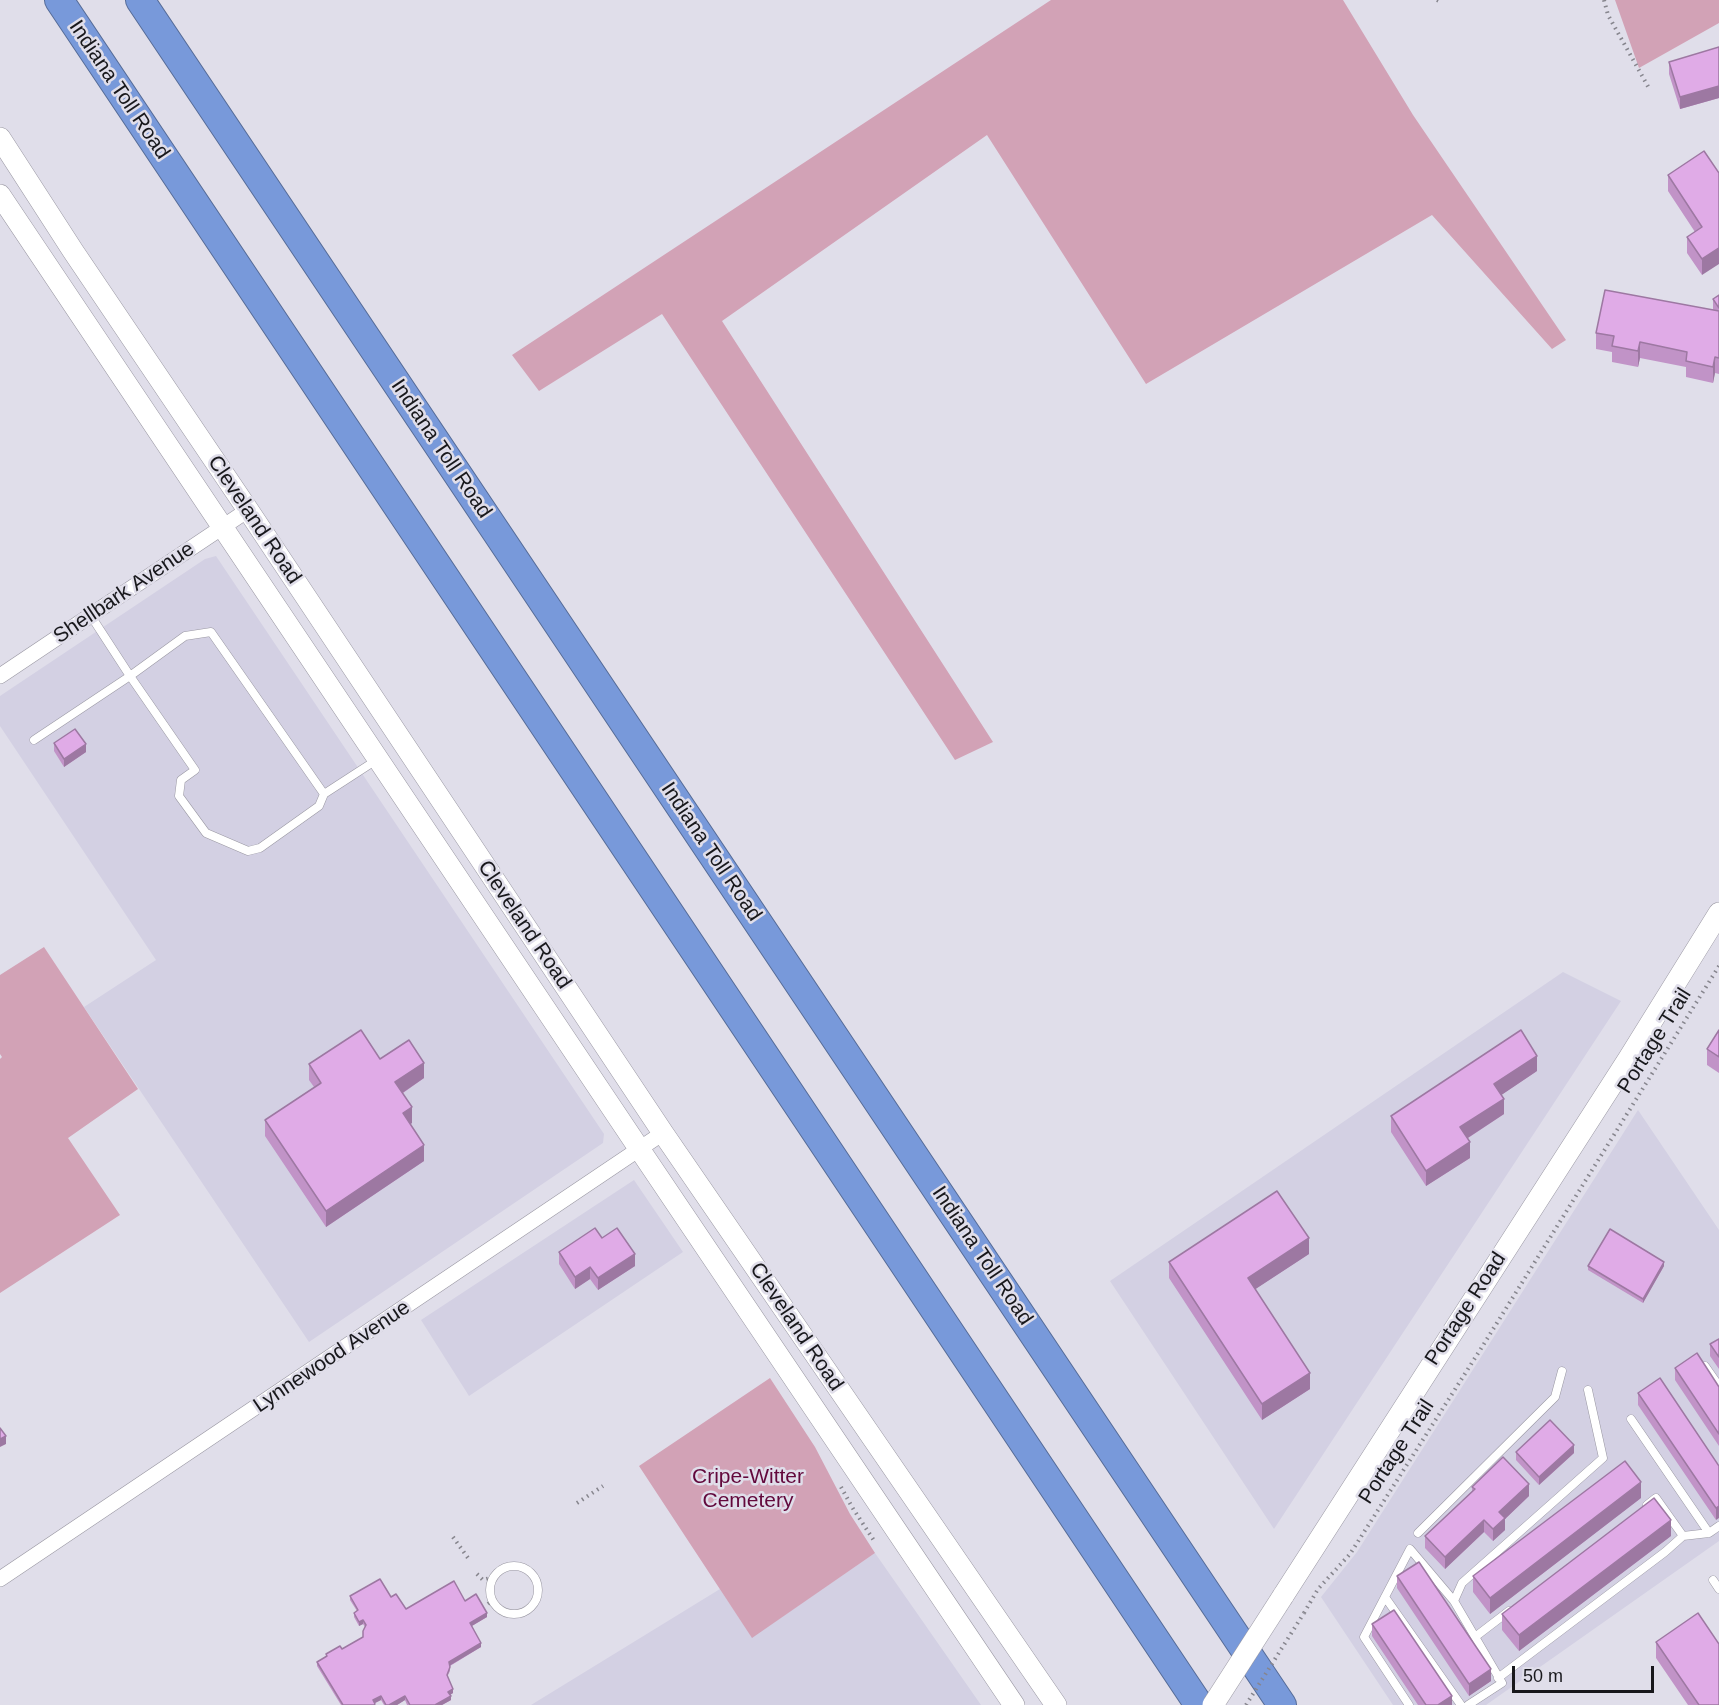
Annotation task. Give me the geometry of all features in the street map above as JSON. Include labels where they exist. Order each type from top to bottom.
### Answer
[{"type":"highway","name":"Indiana Toll Road","points":[[59,0],[1199,1705]]},
{"type":"highway","name":"Indiana Toll Road","points":[[140,0],[1282,1705]]},
{"type":"main road","name":"Cleveland Road","points":[[0,138],[73,251],[663,1134],[1056,1705]]},
{"type":"main road","name":"Cleveland Road","points":[[0,195],[1014,1705]]},
{"type":"main road","name":"Portage Road","points":[[1213,1705],[1629,1058],[1719,913]]},
{"type":"street","name":"Shellbark Avenue","points":[[0,676],[248,510]]},
{"type":"street","name":"Lynnewood Avenue","points":[[0,1579],[663,1134]]},
{"type":"lane","points":[[91,616],[195,770],[181,780],[179,796],[206,833],[248,850],[260,848],[319,806],[324,794],[378,758]]},
{"type":"lane","points":[[34,740],[130,676],[184,636],[211,632],[324,794]]},
{"type":"lane","points":[[1705,1366],[1719,1386]]},
{"type":"lane","points":[[1418,1533],[1555,1397],[1562,1371]]},
{"type":"lane","points":[[1454,1601],[1462,1583],[1603,1458],[1588,1390]]},
{"type":"lane","points":[[1631,1419],[1709,1533]]},
{"type":"lane","points":[[1638,1512],[1656,1498],[1683,1536]]},
{"type":"lane","points":[[1498,1678],[1656,1559],[1683,1536],[1709,1533],[1719,1526]]},
{"type":"lane","points":[[1409,1705],[1364,1637],[1410,1549],[1454,1601],[1502,1683],[1468,1705]]},
{"type":"lane","points":[[504,1567],[523,1567],[537,1581],[538,1598],[529,1610],[513,1615],[497,1609],[491,1602],[489,1592],[493,1577],[504,1567]]},
{"type":"lane","points":[[1713,1580],[1719,1589]]},
{"type":"lane","points":[[1385,1598],[1461,1705]]},
{"type":"lane","points":[[1475,1637],[1520,1602]]},
{"type":"path","points":[[1604,0],[1608,15],[1650,90]]},
{"type":"path","name":"Portage Trail","points":[[1246,1705],[1318,1589],[1350,1554],[1719,966]]},
{"type":"path","points":[[577,1503],[603,1486]]},
{"type":"path","points":[[453,1537],[468,1558]]},
{"type":"path","points":[[477,1574],[483,1580],[493,1577]]},
{"type":"shaded area","points":[[216,556],[604,1134],[603,1143],[309,1342],[84,1007],[156,960],[0,726],[0,696],[205,559]]},
{"type":"shaded area","points":[[1563,972],[1621,1001],[1274,1529],[1110,1281]]},
{"type":"shaded area","points":[[1638,1110],[1719,1230],[1719,1541],[1486,1705],[1393,1705],[1321,1597],[1357,1552]]},
{"type":"shaded area","points":[[634,1180],[683,1252],[469,1396],[421,1320]]},
{"type":"shaded area","points":[[875,1553],[981,1705],[531,1705],[720,1589],[752,1637]]},
{"type":"green space","points":[[1051,0],[1343,0],[1413,115],[1566,340],[1552,349],[1432,215],[1146,384],[987,135],[722,321],[993,742],[955,760],[662,314],[539,391],[512,355]]},
{"type":"green space","points":[[1615,0],[1719,0],[1719,23],[1639,68]]},
{"type":"green space","points":[[44,947],[138,1089],[68,1138],[120,1215],[0,1293],[0,1059],[2,1057],[0,1054],[0,975]]},
{"type":"green space","name":"Cripe-Witter Cemetery","points":[[770,1378],[815,1447],[850,1514],[875,1553],[752,1638],[639,1466]]},
{"type":"building","points":[[1719,47],[1719,86],[1680,97],[1669,62]]},
{"type":"building","points":[[1704,151],[1719,173],[1719,248],[1702,259],[1687,237],[1702,227],[1668,175]]},
{"type":"building","points":[[1605,290],[1719,311],[1719,358],[1715,357],[1713,367],[1686,361],[1687,352],[1640,342],[1638,351],[1612,346],[1614,336],[1596,333]]},
{"type":"building","points":[[1719,295],[1719,308],[1713,299]]},
{"type":"building","points":[[75,729],[86,744],[64,759],[54,743]]},
{"type":"building","points":[[361,1030],[380,1059],[409,1040],[424,1063],[395,1082],[412,1107],[403,1113],[424,1145],[326,1211],[265,1120],[321,1083],[309,1064]]},
{"type":"building","points":[[1521,1030],[1537,1056],[1494,1084],[1504,1099],[1460,1127],[1470,1142],[1426,1171],[1391,1116]]},
{"type":"building","points":[[1719,1030],[1719,1057],[1707,1049]]},
{"type":"building","points":[[1277,1191],[1309,1238],[1248,1278],[1310,1373],[1262,1404],[1169,1262]]},
{"type":"building","points":[[595,1228],[602,1238],[617,1228],[635,1254],[598,1278],[590,1267],[575,1277],[559,1252]]},
{"type":"building","points":[[1610,1229],[1664,1262],[1643,1299],[1588,1266]]},
{"type":"building","points":[[1719,1339],[1719,1357],[1710,1344]]},
{"type":"building","points":[[1697,1353],[1719,1387],[1719,1434],[1675,1368]]},
{"type":"building","points":[[1660,1378],[1719,1466],[1719,1506],[1716,1508],[1638,1393]]},
{"type":"building","points":[[1550,1420],[1574,1445],[1539,1477],[1516,1452]]},
{"type":"building","points":[[0,1428],[6,1436],[0,1439]]},
{"type":"building","points":[[1503,1457],[1529,1484],[1499,1512],[1505,1518],[1493,1529],[1484,1520],[1445,1557],[1425,1536],[1475,1489],[1472,1487]]},
{"type":"building","points":[[1625,1461],[1641,1482],[1490,1598],[1473,1576]]},
{"type":"building","points":[[1654,1498],[1671,1520],[1519,1635],[1502,1614]]},
{"type":"building","points":[[1419,1562],[1491,1669],[1469,1684],[1397,1576]]},
{"type":"building","points":[[380,1579],[391,1597],[396,1594],[406,1609],[454,1581],[465,1601],[476,1594],[487,1613],[470,1623],[481,1643],[449,1662],[447,1675],[453,1689],[448,1692],[451,1696],[435,1705],[410,1705],[405,1696],[386,1705],[381,1696],[373,1700],[374,1705],[343,1705],[317,1662],[340,1646],[342,1649],[363,1637],[366,1625],[363,1620],[359,1622],[354,1613],[358,1610],[350,1596]]},
{"type":"building","points":[[1394,1610],[1452,1696],[1438,1705],[1426,1705],[1372,1624]]},
{"type":"building","points":[[1698,1613],[1719,1644],[1719,1705],[1699,1705],[1656,1642]]}]
